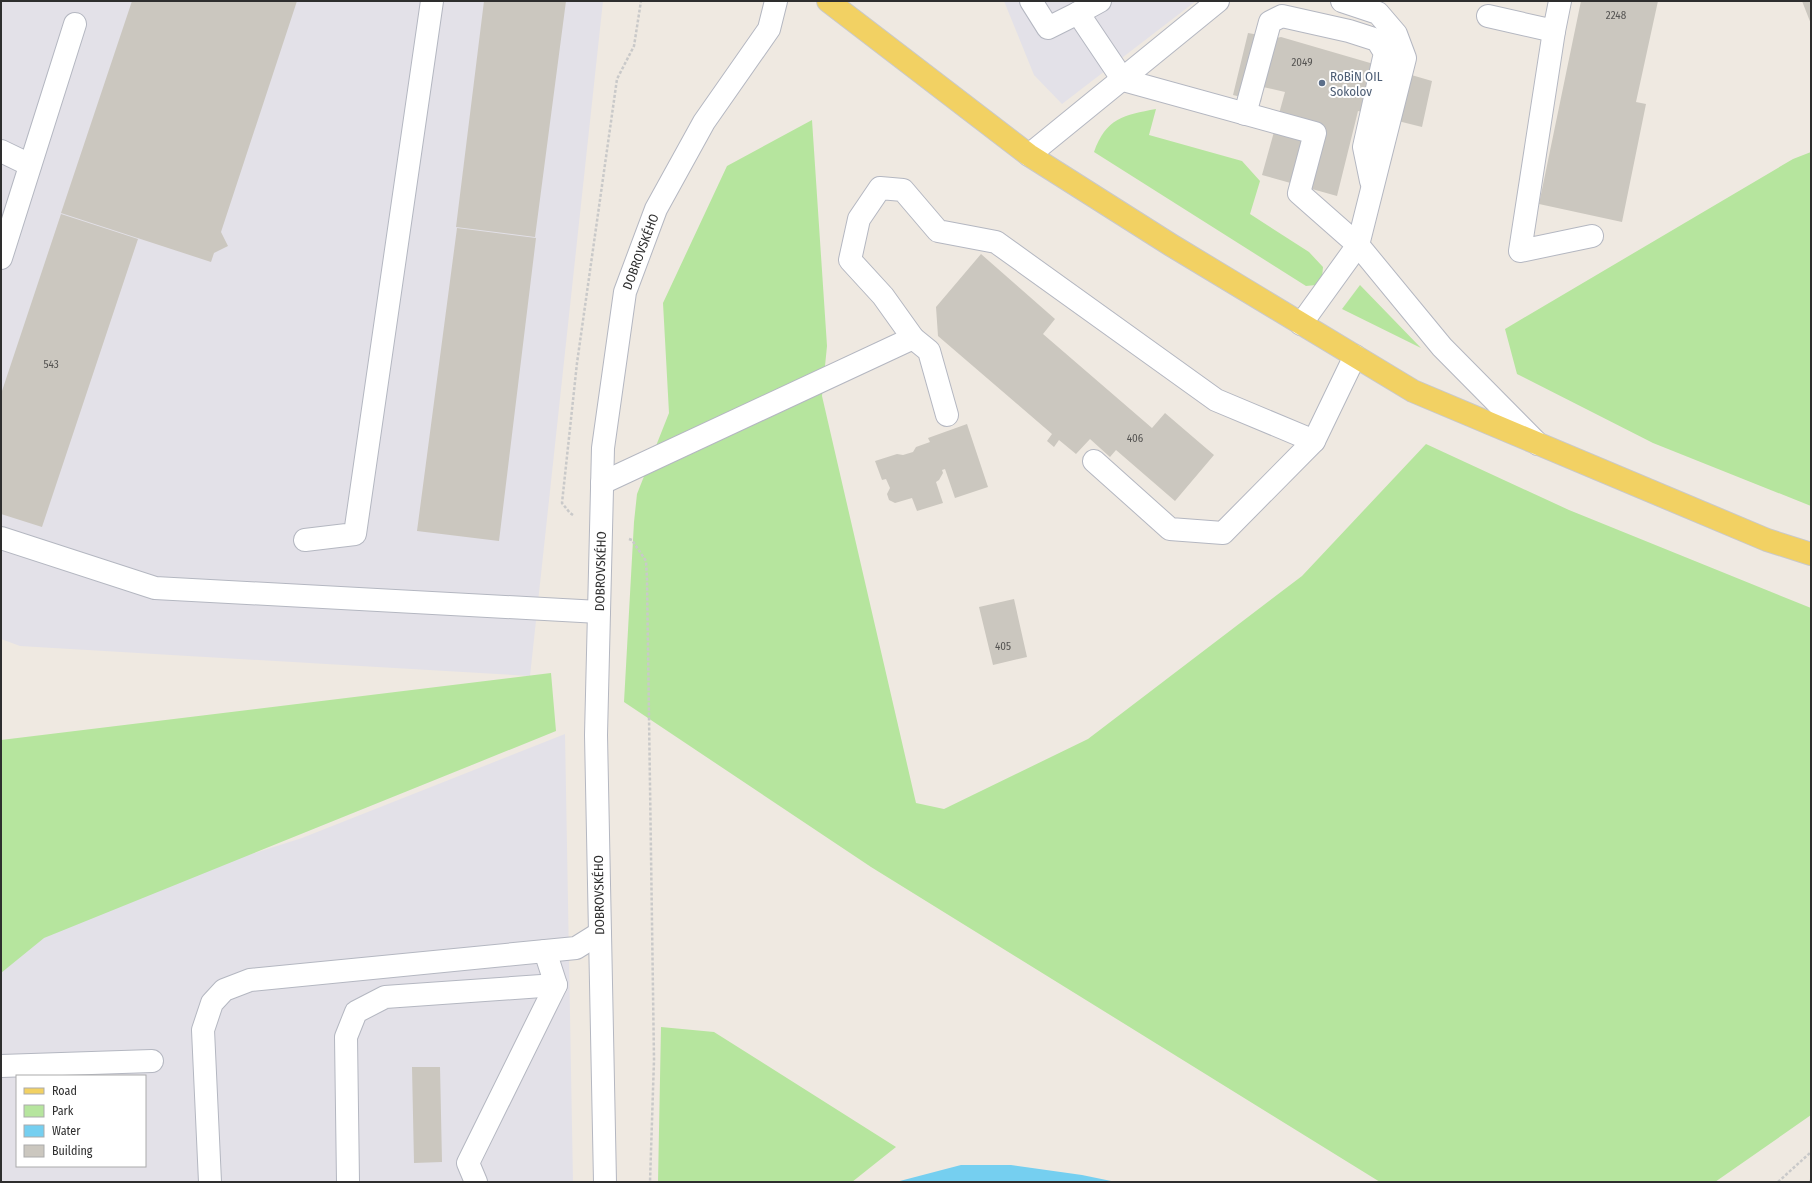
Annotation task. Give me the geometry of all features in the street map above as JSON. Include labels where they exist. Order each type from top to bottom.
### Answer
[{"type":"main road","points":[[828,1],[1029,155],[1301,324],[1413,391],[1767,540],[1811,554]]},
{"type":"street","points":[[305,540],[355,534],[432,1]]},
{"type":"street","name":"DOBROVSKÉHO","points":[[605,1182],[596,735],[603,448],[625,292],[656,209],[704,122],[769,29],[776,1]]},
{"type":"street","points":[[1031,1],[1048,28],[1100,1]]},
{"type":"street","points":[[1029,155],[1123,80],[1218,1]]},
{"type":"street","points":[[1301,324],[1358,245],[1405,58],[1396,34],[1378,14],[1342,1]]},
{"type":"street","points":[[1560,1],[1520,251],[1592,236]]},
{"type":"street","points":[[1078,13],[1123,80],[1315,133],[1299,193],[1358,245],[1442,347],[1539,445]]},
{"type":"street","points":[[1245,114],[1270,22],[1282,16],[1349,31],[1377,40],[1385,52],[1364,147],[1372,188]]},
{"type":"street","points":[[1488,16],[1554,31]]},
{"type":"street","points":[[1,258],[75,24]]},
{"type":"street","points":[[1,151],[30,164]]},
{"type":"street","points":[[947,415],[929,351],[913,338],[883,296],[850,260],[859,219],[880,188],[903,190],[938,231],[996,242],[1216,400],[1314,441]]},
{"type":"street","points":[[602,483],[913,338]]},
{"type":"street","points":[[1094,461],[1170,529],[1223,533],[1314,441],[1355,356]]},
{"type":"street","points":[[1,538],[155,588],[599,612]]},
{"type":"street","points":[[210,1182],[203,1030],[212,1003],[224,990],[250,980],[576,948],[600,933]]},
{"type":"street","points":[[476,1182],[468,1163],[556,985],[545,951]]},
{"type":"street","points":[[348,1182],[346,1037],[356,1012],[385,997],[556,985]]},
{"type":"street","points":[[1,1066],[152,1061]]},
{"type":"path","points":[[1778,1182],[1811,1152]]},
{"type":"shaded area","points":[[1,1],[603,1],[530,676],[20,646],[1,639]]},
{"type":"shaded area","points":[[1004,1],[1196,1],[1062,104],[1034,75]]},
{"type":"shaded area","points":[[565,734],[573,1182],[1,1182],[1,952],[88,906],[302,838]]},
{"type":"green space","points":[[1156,109],[1149,135],[1242,161],[1260,181],[1250,214],[1309,252],[1323,267],[1322,278],[1316,285],[1306,286],[1094,152],[1104,132],[1110,125],[1125,116]]},
{"type":"green space","points":[[812,120],[827,346],[822,396],[916,803],[944,809],[1088,739],[1302,576],[1426,444],[1569,510],[1811,608],[1811,1115],[1715,1182],[1380,1182],[871,867],[624,702],[634,522],[637,494],[669,413],[663,303],[727,166]]},
{"type":"green space","points":[[1811,152],[1811,506],[1653,443],[1517,374],[1505,329],[1793,159]]},
{"type":"green space","points":[[1360,285],[1421,348],[1342,309]]},
{"type":"green space","points":[[551,673],[556,731],[44,938],[1,973],[1,740]]},
{"type":"green space","points":[[661,1027],[714,1032],[896,1147],[852,1182],[658,1182]]},
{"type":"water","points":[[961,1165],[1011,1165],[1082,1175],[1116,1182],[896,1182]]},
{"type":"building","points":[[132,1],[297,1],[221,232],[228,246],[214,253],[211,262],[61,213]]},
{"type":"building","points":[[484,1],[566,1],[535,237],[456,227]]},
{"type":"building","points":[[1581,1],[1658,1],[1636,102],[1646,104],[1622,222],[1539,204]]},
{"type":"building","points":[[1802,1],[1811,1],[1811,24]]},
{"type":"building","points":[[1248,33],[1276,38],[1281,37],[1432,81],[1422,127],[1358,111],[1337,196],[1262,175],[1285,92],[1263,87],[1261,102],[1233,95]]},
{"type":"building","points":[[61,214],[138,239],[42,527],[1,514],[1,394]]},
{"type":"building","points":[[457,228],[536,238],[499,541],[417,531]]},
{"type":"building","points":[[981,254],[1055,319],[1043,334],[1152,428],[1165,413],[1214,455],[1175,501],[1116,450],[1110,457],[1090,439],[1076,454],[1059,440],[1054,447],[1047,441],[1052,434],[938,336],[936,307]]},
{"type":"building","points":[[967,424],[988,487],[955,498],[945,469],[942,470],[943,473],[936,482],[943,503],[917,511],[912,498],[895,503],[889,500],[887,494],[890,488],[886,479],[882,480],[875,461],[897,454],[903,455],[913,452],[916,447],[930,442],[928,438]]},
{"type":"building","points":[[1014,599],[1027,657],[993,665],[979,607]]},
{"type":"building","points":[[412,1067],[440,1067],[442,1162],[414,1163]]},
{"type":"place","name":"RoBiN OIL Sokolov","points":[[1322,83]]}]
